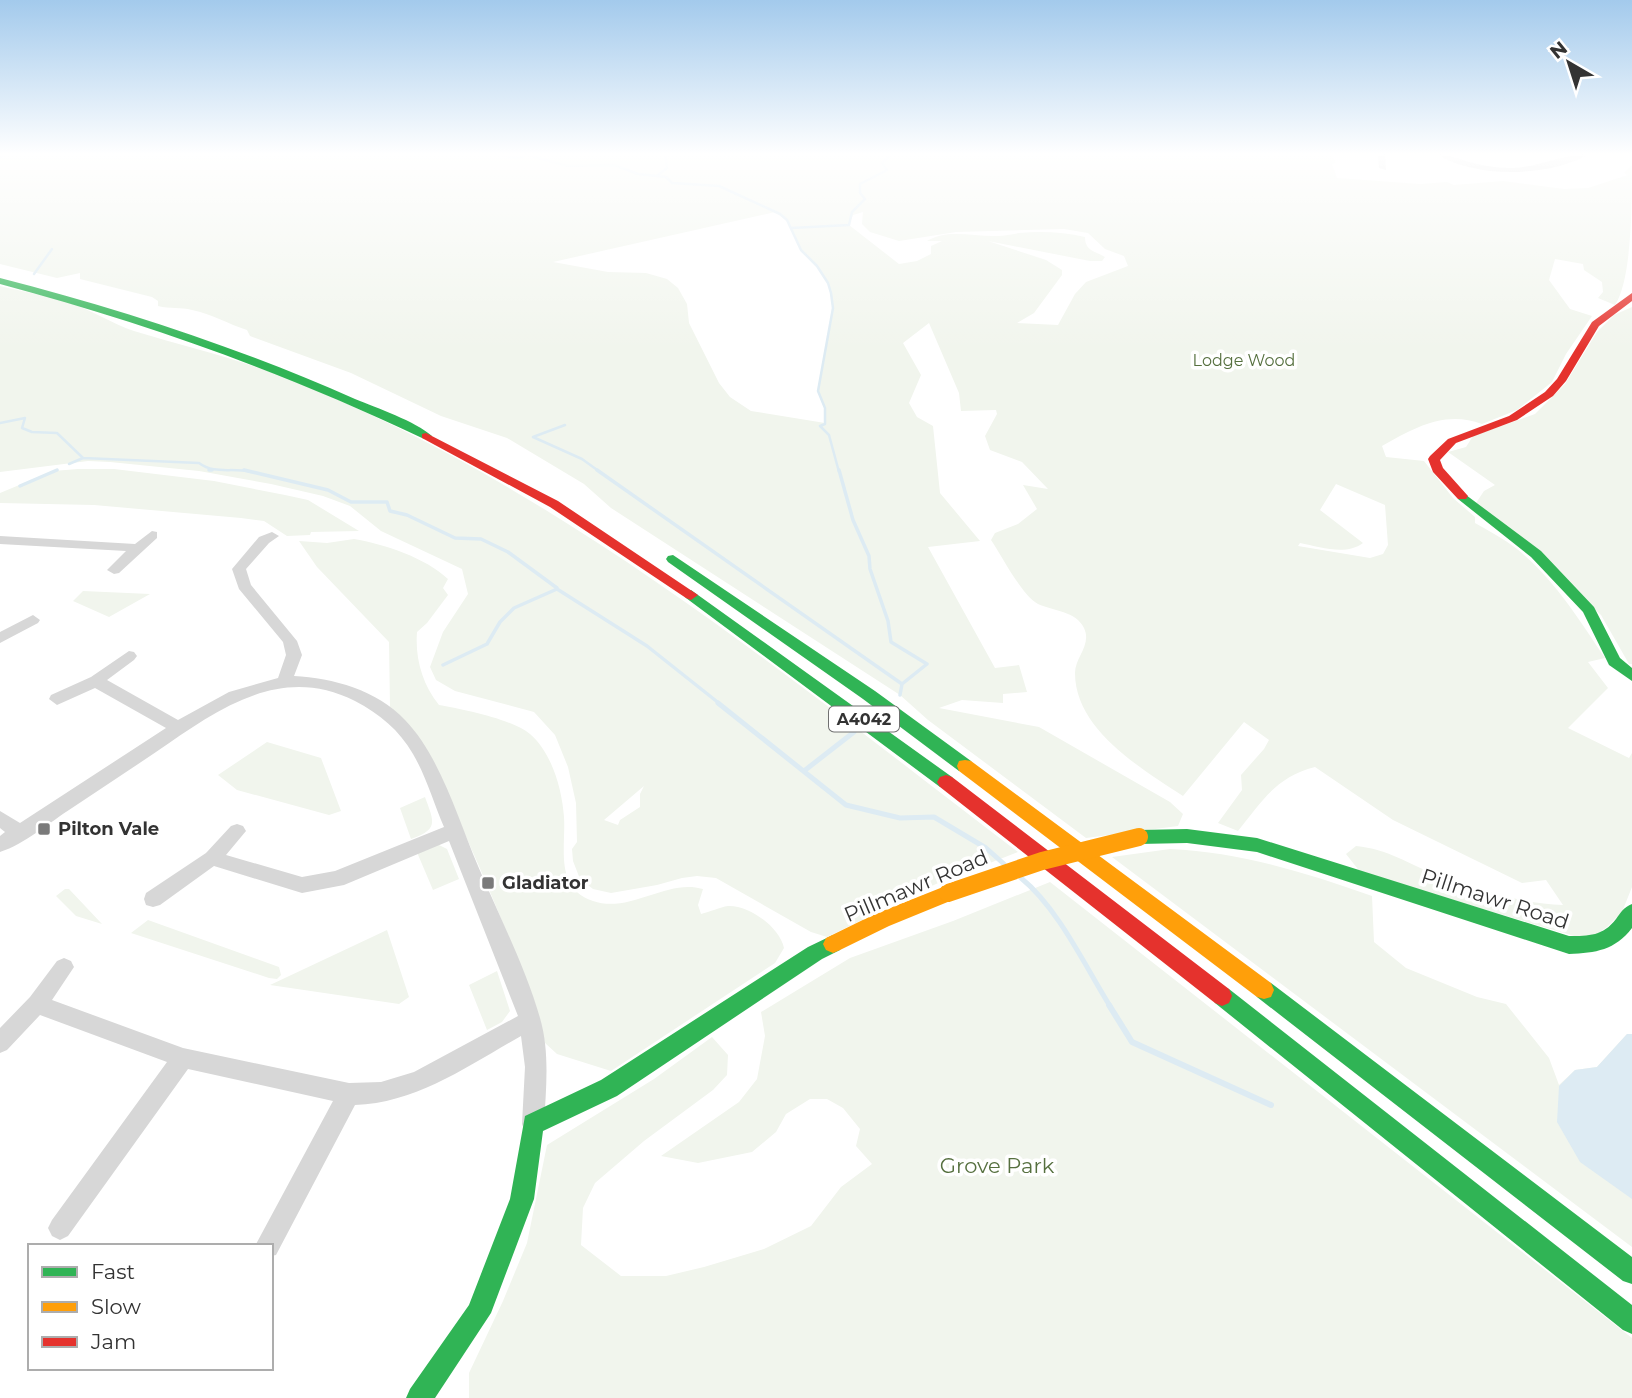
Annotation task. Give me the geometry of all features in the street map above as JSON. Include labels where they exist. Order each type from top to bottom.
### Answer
[{"type":"main road","points":[[0,272],[96,295],[216,331],[312,368],[430,420],[577,500]]},
{"type":"main road","name":"A4042","points":[[0,281],[203,339],[298,375],[415,429],[529,490],[587,525],[691,594],[847,706],[1262,1027],[1632,1321]]},
{"type":"main road","points":[[1632,296],[1626,304],[1602,316],[1580,343],[1560,382],[1526,410],[1513,418],[1472,432],[1440,451],[1434,459],[1437,469],[1469,503],[1526,545],[1589,610],[1614,661],[1632,676]]},
{"type":"main road","name":"A4042","points":[[656,548],[712,584],[880,703],[1122,882],[1632,1272]]},
{"type":"main road","name":"Pillmawr Road","points":[[533,1124],[610,1088],[815,953],[882,920],[1007,870],[1139,837],[1187,836],[1258,845],[1457,907],[1569,946],[1601,945],[1616,936],[1632,912]]},
{"type":"main road","points":[[419,1398],[478,1313],[522,1199],[533,1124]]},
{"type":"street","points":[[114,570],[152,536]]},
{"type":"street","points":[[272,536],[264,540],[239,569],[244,586],[290,641],[294,654],[285,680]]},
{"type":"street","points":[[0,540],[137,548]]},
{"type":"street","points":[[0,638],[33,620]]},
{"type":"street","points":[[57,699],[96,681],[129,656]]},
{"type":"street","points":[[0,845],[177,727],[242,692],[285,680],[316,681],[343,689],[386,709],[405,728],[422,754],[509,962],[530,1020],[536,1067],[533,1124]]},
{"type":"street","points":[[96,681],[177,727]]},
{"type":"street","points":[[0,818],[19,833]]},
{"type":"street","points":[[153,899],[212,858],[237,831]]},
{"type":"street","points":[[212,858],[302,885],[337,879],[454,831]]},
{"type":"street","points":[[0,1043],[37,1004],[64,967]]},
{"type":"street","points":[[37,1004],[183,1058],[349,1094],[381,1093],[418,1081],[530,1020]]},
{"type":"street","points":[[60,1228],[183,1058]]},
{"type":"street","points":[[268,1244],[349,1094]]},
{"type":"green space","name":"Lodge Wood","points":[[0,219],[743,219],[553,262],[608,272],[646,273],[667,279],[678,288],[687,304],[689,323],[719,383],[730,397],[751,411],[825,423],[825,408],[818,391],[833,308],[831,293],[817,266],[801,250],[786,219],[851,219],[849,225],[899,264],[917,261],[931,254],[931,246],[942,241],[927,241],[943,235],[997,236],[1052,232],[1085,237],[1089,248],[1105,257],[1102,261],[988,241],[1046,260],[1062,270],[1062,275],[1034,313],[1017,323],[1058,325],[1075,294],[1086,282],[1128,266],[1124,256],[1105,249],[1088,233],[1064,229],[956,232],[899,241],[870,232],[862,224],[862,219],[1631,219],[1625,278],[1615,305],[1598,298],[1603,292],[1602,282],[1584,270],[1583,264],[1555,259],[1549,280],[1570,309],[1592,316],[1566,354],[1552,382],[1517,410],[1482,424],[1468,420],[1443,420],[1418,427],[1382,446],[1386,457],[1424,461],[1453,498],[1475,517],[1475,523],[1517,549],[1543,573],[1605,658],[1588,662],[1608,688],[1568,728],[1629,758],[1632,753],[1632,887],[1622,912],[1607,927],[1593,937],[1581,938],[1361,873],[1346,854],[1356,846],[1388,854],[1437,875],[1515,899],[1563,905],[1546,880],[1522,883],[1393,820],[1315,767],[1301,771],[1280,784],[1238,831],[1218,823],[1242,790],[1241,775],[1269,740],[1244,722],[1183,796],[1131,760],[1098,730],[1078,694],[1075,673],[1086,640],[1084,628],[1076,618],[1032,600],[991,540],[995,533],[1018,524],[1037,509],[1023,485],[1048,489],[1022,462],[990,450],[985,436],[997,414],[996,410],[961,411],[959,393],[929,323],[903,343],[921,375],[909,403],[917,417],[933,426],[940,493],[980,541],[928,547],[995,668],[1019,665],[1027,692],[1003,694],[1003,703],[962,700],[939,708],[1039,727],[1170,802],[1183,814],[1178,826],[1086,838],[928,720],[900,695],[611,508],[584,484],[507,438],[441,416],[351,373],[250,336],[247,330],[206,314],[158,306],[158,301],[152,297],[80,279],[80,273],[57,278],[0,264]],"holes":[[[1336,484],[1385,505],[1388,545],[1383,554],[1370,558],[1298,546],[1300,543],[1341,550],[1363,543],[1320,510]]]},
{"type":"green space","points":[[0,286],[66,302],[134,331],[263,369],[381,420],[479,470],[573,527],[755,652],[1018,852],[936,884],[827,937],[811,932],[716,878],[682,878],[611,893],[593,889],[580,879],[573,861],[572,849],[577,842],[576,803],[568,767],[555,735],[534,712],[455,691],[436,680],[430,667],[443,632],[468,594],[462,569],[381,531],[350,506],[323,496],[271,484],[199,471],[88,461],[0,472]],"holes":[[[644,786],[640,794],[640,807],[620,820],[618,825],[604,820]]]},
{"type":"green space","points":[[1632,307],[1632,664],[1629,664],[1601,615],[1476,503],[1484,491],[1495,485],[1448,452],[1466,447],[1473,436],[1535,414],[1565,384],[1597,332],[1614,315]]},
{"type":"green space","points":[[114,469],[214,481],[308,500],[359,531],[311,532],[310,535],[287,536],[264,521],[241,518],[94,505],[0,503],[0,493],[53,471]]},
{"type":"green space","points":[[354,539],[404,553],[439,571],[448,579],[443,588],[448,595],[417,632],[417,651],[424,680],[439,705],[486,715],[511,724],[530,734],[538,742],[550,761],[561,795],[565,865],[572,887],[593,901],[607,904],[635,900],[676,888],[703,889],[698,905],[701,914],[728,906],[745,909],[763,919],[777,933],[784,948],[775,963],[611,1071],[557,1054],[545,1043],[509,939],[444,785],[417,737],[390,707],[389,642],[317,567],[299,541],[327,543]]},
{"type":"green space","points":[[83,591],[150,594],[109,617],[73,601]]},
{"type":"green space","points":[[267,742],[321,758],[341,811],[329,815],[237,790],[218,775]]},
{"type":"green space","points":[[425,797],[432,824],[426,832],[411,839],[400,808]]},
{"type":"green space","points":[[437,844],[447,849],[459,879],[433,890],[416,850]]},
{"type":"green space","points":[[1170,849],[1247,859],[1372,896],[1374,942],[1406,968],[1477,997],[1506,1004],[1549,1058],[1559,1085],[1575,1070],[1597,1067],[1627,1034],[1632,1034],[1632,1247],[1112,857]]},
{"type":"green space","name":"Grove Park","points":[[1050,882],[1632,1338],[1632,1398],[469,1398],[469,1373],[527,1243],[547,1145],[654,1079],[712,1037],[728,1055],[727,1075],[713,1090],[644,1141],[595,1183],[583,1208],[581,1245],[621,1276],[666,1276],[764,1249],[811,1226],[841,1187],[872,1164],[856,1146],[860,1129],[843,1108],[827,1099],[810,1099],[786,1114],[776,1132],[752,1152],[698,1163],[661,1156],[739,1102],[757,1079],[765,1036],[761,1012],[850,958]]},
{"type":"green space","points":[[69,889],[102,924],[76,916],[56,896]]},
{"type":"green space","points":[[148,920],[279,967],[281,975],[277,979],[269,978],[131,933]]},
{"type":"green space","points":[[387,930],[409,997],[399,1004],[270,985]]},
{"type":"green space","points":[[497,971],[510,1011],[502,1022],[487,1030],[469,985]]},
{"type":"shaded area","points":[[1627,1034],[1632,1034],[1632,1199],[1580,1162],[1557,1122],[1559,1086],[1575,1070],[1597,1067]]},
{"type":"waterway","points":[[786,219],[801,250],[817,266],[831,293],[833,308],[818,391],[825,408],[825,424],[820,426],[829,435],[839,472]]},
{"type":"waterway","points":[[791,228],[849,225],[850,219]]},
{"type":"waterway","points":[[34,274],[52,249]]},
{"type":"waterway","points":[[0,423],[25,418],[22,428],[32,432],[57,433],[83,458]]},
{"type":"waterway","points":[[565,425],[533,437],[582,459],[600,472]]},
{"type":"waterway","points":[[69,464],[83,458]]},
{"type":"waterway","points":[[83,458],[199,463],[211,469],[251,472]]},
{"type":"waterway","points":[[20,486],[57,470],[53,472]]},
{"type":"waterway","points":[[244,470],[328,490],[351,502],[387,502],[390,511],[407,515],[455,538],[481,539],[508,552],[557,588]]},
{"type":"waterway","points":[[597,470],[902,684]]},
{"type":"waterway","points":[[839,470],[853,520],[869,556],[870,569],[888,621],[891,642],[927,664],[902,684]]},
{"type":"waterway","points":[[443,665],[487,644],[500,622],[514,608],[557,589],[647,646],[720,704]]},
{"type":"waterway","points":[[900,695],[902,684]]},
{"type":"waterway","points":[[718,703],[846,805],[900,818],[934,817],[986,848],[1004,864]]},
{"type":"waterway","points":[[804,771],[854,732]]},
{"type":"waterway","points":[[1021,878],[1059,921],[1110,1006]]},
{"type":"waterway","points":[[1109,1005],[1132,1042],[1271,1105]]},
{"type":"traffic: fast","points":[[0,281],[217,347],[323,388],[426,436]]},
{"type":"traffic: fast","points":[[1462,496],[1536,554],[1589,610],[1614,661],[1632,676]]},
{"type":"traffic: fast","points":[[673,559],[869,695],[965,766]]},
{"type":"traffic: fast","points":[[691,595],[946,782]]},
{"type":"traffic: fast","points":[[1139,837],[1187,836],[1257,845],[1569,945],[1600,943],[1606,940],[1613,936],[1632,912]]},
{"type":"traffic: fast","points":[[419,1398],[478,1313],[522,1199],[533,1124],[609,1088],[815,953],[833,944]]},
{"type":"traffic: fast","points":[[1264,990],[1632,1272]]},
{"type":"traffic: fast","points":[[1222,996],[1632,1321]]},
{"type":"traffic: slow","points":[[965,766],[1264,990]]},
{"type":"traffic: slow","points":[[948,893],[1042,861],[1139,837]]},
{"type":"traffic: slow","points":[[833,944],[948,893]]},
{"type":"traffic: jam","points":[[1462,496],[1437,469],[1434,459],[1452,441],[1513,418],[1549,394],[1561,381],[1595,324],[1632,296]]},
{"type":"traffic: jam","points":[[426,436],[554,504],[691,595]]},
{"type":"traffic: jam","points":[[946,782],[1222,996]]},
{"type":"place","name":"Pilton Vale","points":[[44,829]]},
{"type":"place","name":"Gladiator","points":[[488,883]]}]
